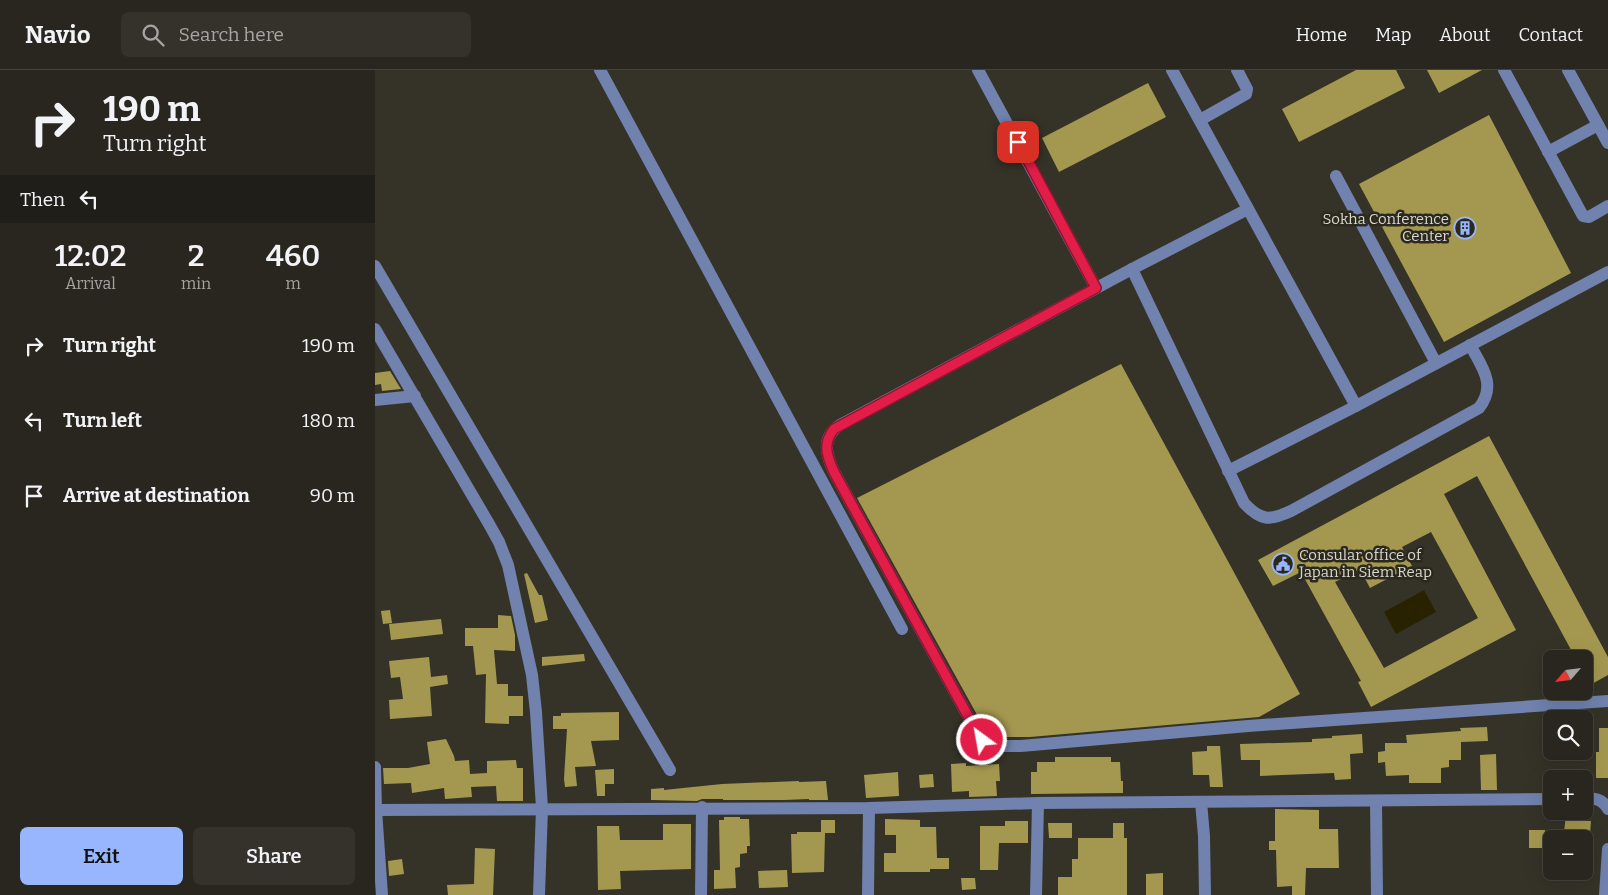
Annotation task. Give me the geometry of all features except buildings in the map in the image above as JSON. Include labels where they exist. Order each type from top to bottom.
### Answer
[{"type":"street","points":[[600,70],[902,629]]},
{"type":"street","points":[[978,70],[1096,288]]},
{"type":"street","points":[[1172,70],[1356,406]]},
{"type":"street","points":[[1200,120],[1246,94],[1247,89],[1237,70]]},
{"type":"street","points":[[1504,70],[1583,216],[1589,217],[1608,206]]},
{"type":"street","points":[[1568,70],[1607,139]]},
{"type":"street","points":[[1548,152],[1598,125]]},
{"type":"street","points":[[1335,176],[1436,363]]},
{"type":"street","points":[[1248,209],[1131,269],[834,429],[828,436],[827,452],[834,472],[979,736],[987,743],[1001,746],[1021,746],[1257,726],[1608,701]]},
{"type":"street","points":[[375,266],[670,770]]},
{"type":"street","points":[[1131,269],[1244,503],[1253,513],[1262,518],[1277,518],[1291,511],[1479,408],[1486,399],[1489,386],[1470,345]]},
{"type":"street","points":[[1228,471],[1356,406],[1608,272]]},
{"type":"street","points":[[375,328],[489,524],[499,542],[508,565],[533,675],[542,808],[539,895]]},
{"type":"street","points":[[375,400],[415,396]]},
{"type":"street","points":[[375,767],[375,810],[382,895]]},
{"type":"street","points":[[1593,798],[1605,804],[1608,809]]},
{"type":"street","points":[[375,810],[869,808],[1038,803],[1543,799]]},
{"type":"street","points":[[1376,801],[1377,895]]},
{"type":"street","points":[[1201,802],[1204,836],[1205,895]]},
{"type":"street","points":[[1036,895],[1038,803]]},
{"type":"street","points":[[701,895],[702,808]]},
{"type":"street","points":[[869,808],[869,895]]},
{"type":"street","points":[[1605,895],[1608,849]]},
{"type":"shaded area","points":[[1424,590],[1436,612],[1396,634],[1384,612]]},
{"type":"place","name":"Sokha Conference Center","points":[[1465,228]]},
{"type":"place","name":"Consular office of Japan in Siem Reap","points":[[1283,564]]},
{"type":"route","points":[[982,740],[834,472],[829,460],[826,444],[828,436],[834,429],[1096,288],[1018,142]]}]
